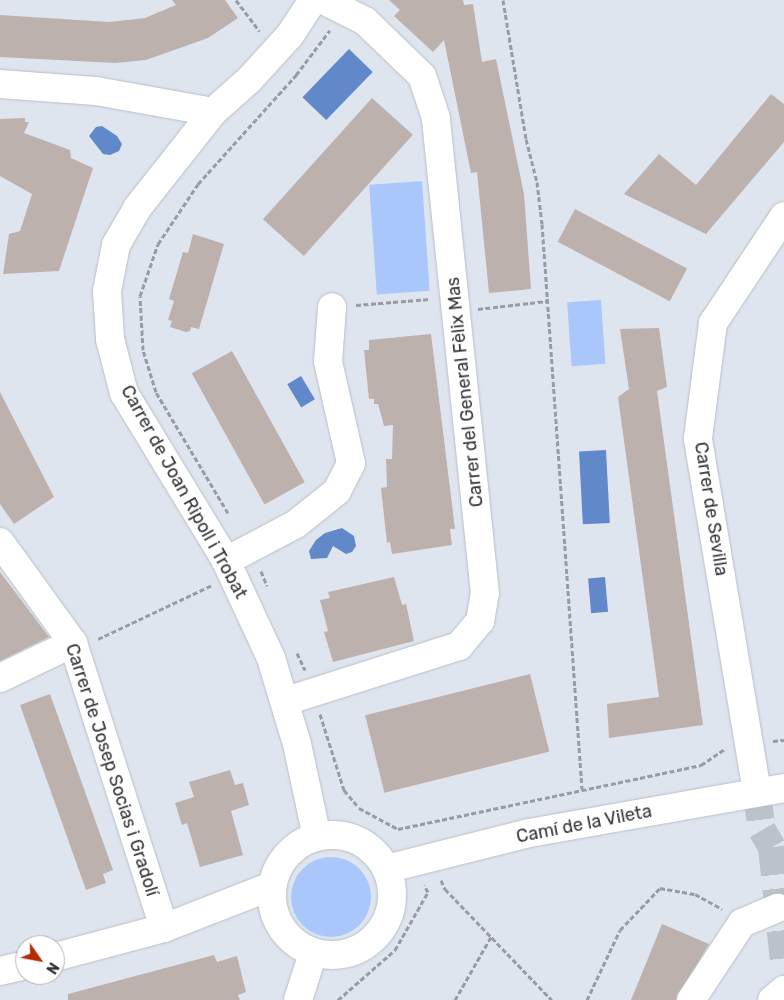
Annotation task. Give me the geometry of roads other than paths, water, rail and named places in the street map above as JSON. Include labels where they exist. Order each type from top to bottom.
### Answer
[{"type":"street","name":"Carrer de Joan Ripoll i Trobat","points":[[313,0],[290,35],[250,79],[213,112],[138,207],[116,245],[107,291],[110,340],[124,393],[229,568],[272,658],[286,701],[314,813],[317,837]]},
{"type":"street","name":"Carrer del General Fèlix Mas","points":[[286,701],[459,646],[480,621],[485,594],[436,118],[422,76],[365,21],[333,5]]},
{"type":"street","points":[[0,84],[96,91],[213,112]]},
{"type":"street","name":"Carrer de Sevilla","points":[[757,792],[698,438],[713,323],[784,216]]},
{"type":"street","points":[[229,568],[249,549],[296,524],[337,491],[350,463],[328,362],[332,307]]},
{"type":"street","name":"Carrer de Josep Socias i Gradolí","points":[[0,542],[73,643],[164,928]]},
{"type":"street","points":[[0,678],[73,643]]},
{"type":"street","name":"Camí de la Vileta","points":[[399,867],[529,834],[784,788]]},
{"type":"street","points":[[338,835],[357,840],[399,867],[392,888],[391,908],[383,927],[370,942],[353,952],[333,956],[313,953],[285,934],[276,920],[272,886],[277,869],[287,855],[317,837],[338,835]]},
{"type":"street","points":[[65,954],[164,928],[272,886]]},
{"type":"street","points":[[692,1000],[742,923],[778,908]]},
{"type":"street","points":[[298,1000],[313,953]]},
{"type":"street","points":[[0,971],[15,967]]},
{"type":"street","points":[[772,1000],[784,990]]},
{"type":"tunnel","points":[[757,792],[762,830],[772,847],[784,961]]}]
